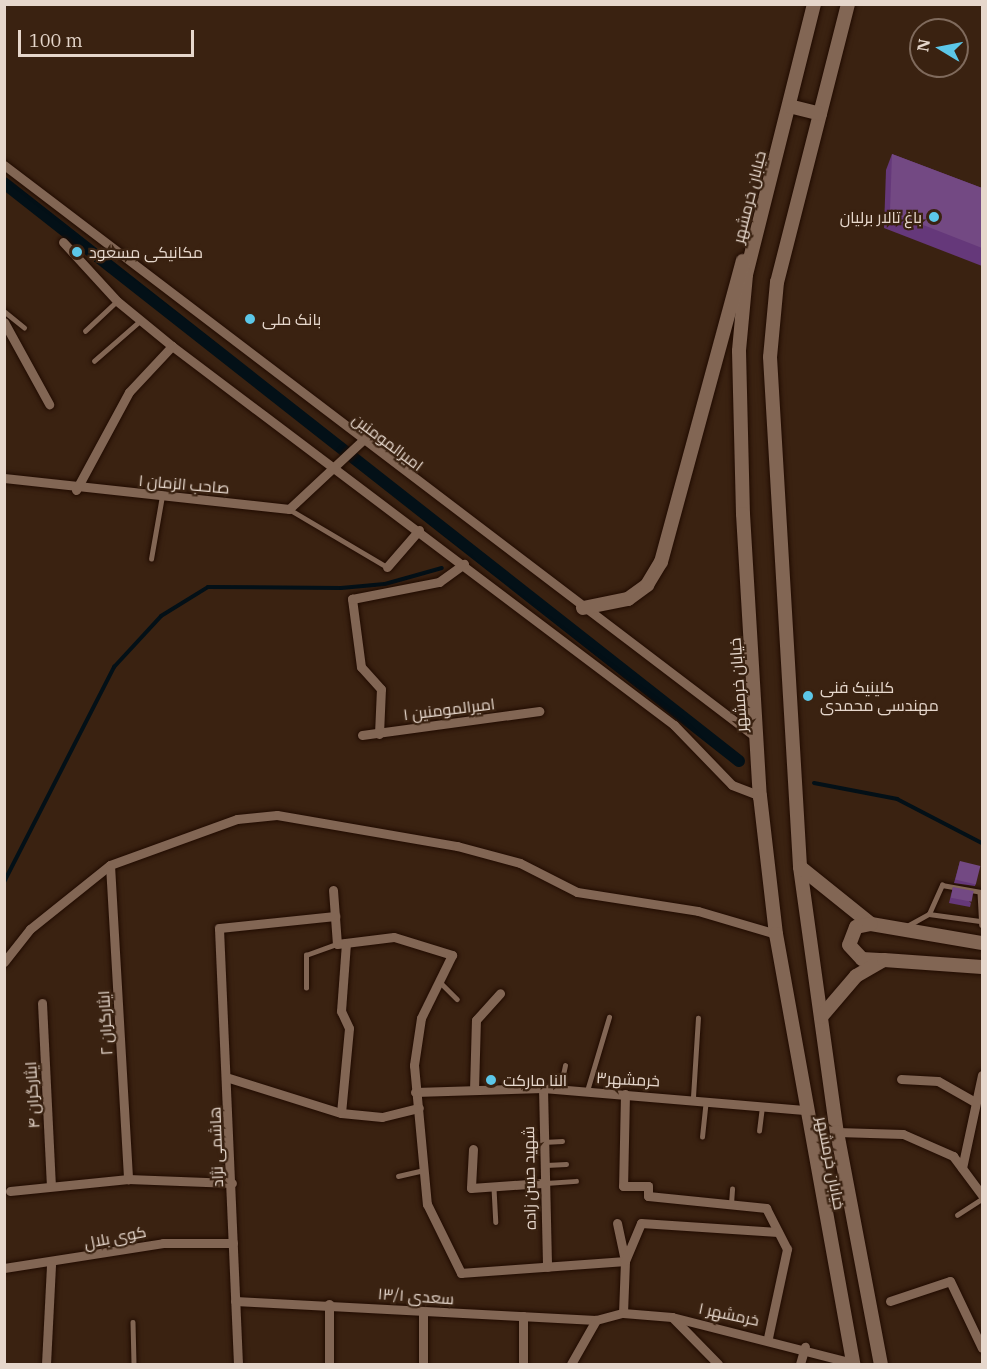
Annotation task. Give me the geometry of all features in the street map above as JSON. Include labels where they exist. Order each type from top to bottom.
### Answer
[{"type":"main road","name":"خیابان خرمشهر","points":[[814,4],[746,275],[739,351],[760,796],[776,934],[804,1110],[853,1364]]},
{"type":"main road","name":"خیابان خرمشهر","points":[[848,4],[777,282],[770,357],[800,867],[837,1132],[881,1365]]},
{"type":"main road","points":[[789,106],[820,114]]},
{"type":"main road","points":[[583,608],[628,599],[647,585],[661,562],[736,277],[761,214]]},
{"type":"main road","points":[[800,867],[871,924],[895,932],[982,943]]},
{"type":"main road","points":[[871,924],[856,927],[849,945],[862,959],[982,967]]},
{"type":"main road","points":[[821,1017],[856,976],[884,960]]},
{"type":"street","name":"امیرالمومنین","points":[[4,165],[362,441],[758,738]]},
{"type":"street","points":[[63,242],[117,301],[172,346],[339,468],[674,725],[732,785],[760,796]]},
{"type":"street","points":[[4,322],[49,404]]},
{"type":"street","points":[[76,490],[129,392],[172,346]]},
{"type":"street","points":[[289,509],[339,468],[362,441]]},
{"type":"street","name":"صاحب الزمان ۱","points":[[4,478],[76,490],[289,509]]},
{"type":"street","points":[[387,567],[419,530]]},
{"type":"street","points":[[379,734],[381,689],[361,667],[352,598],[438,582],[464,564]]},
{"type":"street","name":"امیرالمومنین ۱","points":[[362,735],[539,711]]},
{"type":"street","points":[[4,962],[30,929],[110,865],[237,819],[277,815],[458,846],[520,863],[577,892],[698,911],[776,934]]},
{"type":"street","name":"ایثارگران ۲","points":[[110,865],[128,1179]]},
{"type":"street","points":[[333,890],[335,916],[341,943],[341,1011],[349,1028],[341,1113]]},
{"type":"street","name":"هاشمی نژاد","points":[[238,1365],[229,1078],[219,928],[335,916]]},
{"type":"street","points":[[341,943],[404,939],[452,955],[421,1018],[415,1092],[419,1108],[420,1171],[427,1204],[461,1273],[625,1262]]},
{"type":"street","points":[[474,1090],[477,1020],[500,993]]},
{"type":"street","name":"ایثارگران ۴","points":[[42,1003],[51,1186]]},
{"type":"street","points":[[229,1078],[341,1113],[382,1117],[419,1108]]},
{"type":"street","points":[[901,1079],[938,1081],[975,1102]]},
{"type":"street","points":[[962,1168],[975,1102],[982,1081]]},
{"type":"street","name":"خرمشهر۳","points":[[415,1092],[543,1088],[706,1098],[804,1110]]},
{"type":"street","name":"شهید حسن زاده","points":[[543,1088],[543,1183],[547,1267]]},
{"type":"street","points":[[625,1094],[623,1185],[648,1186],[648,1196],[766,1208],[787,1249],[768,1338]]},
{"type":"street","points":[[837,1132],[903,1134],[953,1156],[982,1197]]},
{"type":"street","points":[[473,1149],[471,1188],[543,1183]]},
{"type":"street","points":[[10,1191],[128,1179],[232,1183]]},
{"type":"street","points":[[617,1223],[625,1262],[623,1313]]},
{"type":"street","points":[[625,1262],[641,1223],[778,1232]]},
{"type":"street","name":"کوی بلال","points":[[4,1268],[51,1264],[163,1243],[233,1243]]},
{"type":"street","points":[[46,1365],[51,1264]]},
{"type":"street","points":[[890,1300],[950,1281],[982,1348]]},
{"type":"street","name":"سعدی ۱۳/۱","points":[[235,1301],[329,1304],[423,1312],[596,1320]]},
{"type":"street","points":[[328,1365],[329,1304]]},
{"type":"street","points":[[423,1312],[423,1365]]},
{"type":"street","name":"خرمشهر ۱","points":[[596,1320],[623,1313],[672,1317],[805,1347],[853,1364]]},
{"type":"street","points":[[523,1316],[523,1365]]},
{"type":"street","points":[[672,1317],[718,1365]]},
{"type":"street","points":[[571,1365],[596,1320]]},
{"type":"street","points":[[800,1365],[805,1347]]},
{"type":"lane","points":[[85,331],[117,301]]},
{"type":"lane","points":[[4,311],[24,327]]},
{"type":"lane","points":[[94,361],[141,320]]},
{"type":"lane","points":[[150,559],[162,496]]},
{"type":"lane","points":[[289,509],[387,567]]},
{"type":"lane","points":[[895,932],[929,914],[981,923],[980,892],[942,885],[929,914]]},
{"type":"lane","points":[[306,988],[306,955],[341,943]]},
{"type":"lane","points":[[440,981],[457,999]]},
{"type":"lane","points":[[587,1091],[609,1017]]},
{"type":"lane","points":[[693,1097],[698,1018]]},
{"type":"lane","points":[[560,1089],[565,1066]]},
{"type":"lane","points":[[702,1137],[706,1098]]},
{"type":"lane","points":[[759,1131],[762,1105]]},
{"type":"lane","points":[[543,1142],[562,1141]]},
{"type":"lane","points":[[543,1165],[566,1164]]},
{"type":"lane","points":[[398,1176],[420,1171]]},
{"type":"lane","points":[[543,1183],[576,1181]]},
{"type":"lane","points":[[494,1188],[496,1222]]},
{"type":"lane","points":[[731,1204],[732,1189]]},
{"type":"lane","points":[[957,1215],[982,1197]]},
{"type":"lane","points":[[134,1322],[134,1365]]},
{"type":"building","name":"باغ تالار برلیان","points":[[892,154],[982,188],[982,248],[890,212]]},
{"type":"building","points":[[960,861],[980,866],[976,885],[955,879]]},
{"type":"building","points":[[953,887],[974,891],[972,902],[951,898]]},
{"type":"waterway","points":[[4,183],[739,761]]},
{"type":"waterway","points":[[4,882],[114,667],[161,616],[208,587],[341,588],[385,584],[442,568]]},
{"type":"waterway","points":[[814,783],[897,799],[982,843]]},
{"type":"place","name":"باغ تالار برلیان","points":[[934,217]]},
{"type":"place","name":"مکانیکی مسعود","points":[[77,252]]},
{"type":"place","name":"بانک ملی","points":[[250,319]]},
{"type":"place","name":"کلینیک فنی مهندسی محمدی","points":[[808,696]]},
{"type":"place","name":"النا مارکت","points":[[491,1080]]}]
